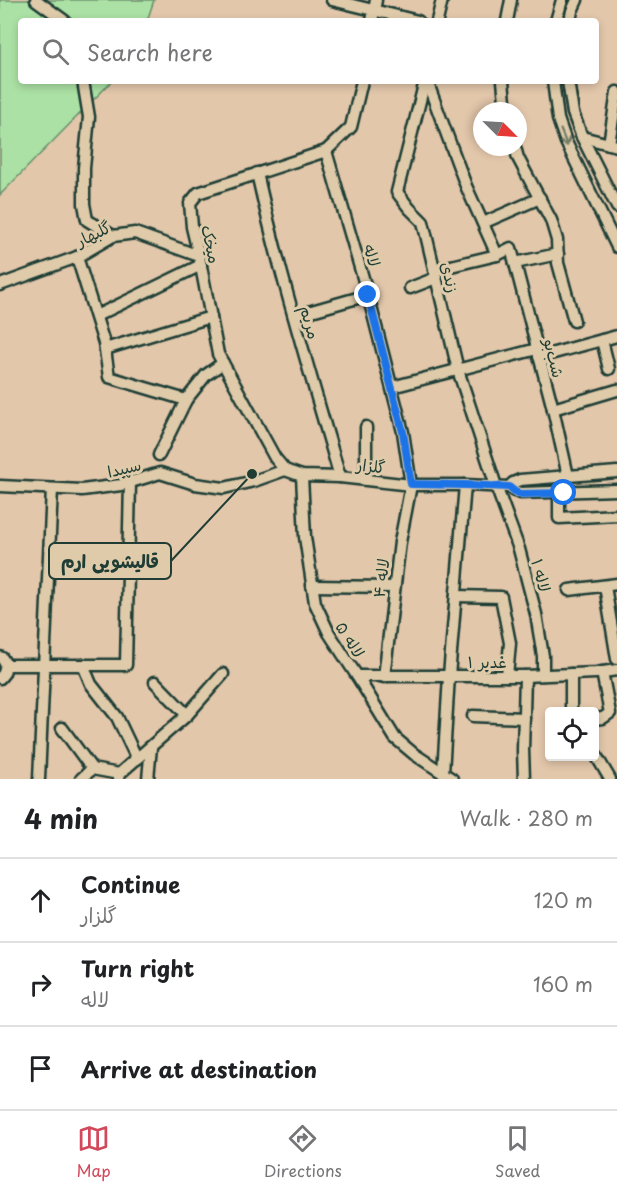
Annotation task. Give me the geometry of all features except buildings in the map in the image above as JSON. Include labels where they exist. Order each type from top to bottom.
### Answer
[{"type":"street","points":[[36,0],[61,18]]},
{"type":"street","points":[[332,0],[405,18]]},
{"type":"street","points":[[438,18],[442,0]]},
{"type":"street","points":[[508,18],[512,0]]},
{"type":"street","points":[[557,0],[557,17]]},
{"type":"street","points":[[557,17],[562,0]]},
{"type":"street","points":[[571,18],[578,0]]},
{"type":"street","points":[[84,84],[89,117],[84,168],[84,204],[87,220],[113,236]]},
{"type":"street","points":[[326,151],[351,127],[361,84]]},
{"type":"street","name":"زندی","points":[[425,84],[398,192],[423,222],[458,370],[496,486]]},
{"type":"street","points":[[410,288],[435,274],[497,255],[466,186],[427,84]]},
{"type":"street","points":[[503,84],[505,102]]},
{"type":"street","points":[[553,84],[558,119],[566,142],[617,247]]},
{"type":"street","points":[[568,84],[573,113],[582,137],[617,207]]},
{"type":"street","points":[[582,137],[613,145],[617,92]]},
{"type":"street","name":"میخک","points":[[285,470],[275,458],[218,354],[192,227],[190,203],[198,193],[326,151]]},
{"type":"street","name":"لاله","points":[[326,151],[392,387],[403,432],[411,484]]},
{"type":"street","points":[[517,156],[551,220],[557,240],[558,263],[574,321]]},
{"type":"street","name":"مریم","points":[[257,173],[268,221],[340,477]]},
{"type":"street","points":[[483,223],[540,198]]},
{"type":"street","name":"گلبهار","points":[[0,285],[77,257],[113,236],[135,233],[200,260]]},
{"type":"street","name":"شب‌بو","points":[[497,255],[511,248],[554,409],[568,476]]},
{"type":"street","points":[[515,263],[558,254]]},
{"type":"street","points":[[77,257],[105,349],[109,377],[186,400]]},
{"type":"street","points":[[96,316],[200,260]]},
{"type":"street","points":[[294,316],[368,295]]},
{"type":"street","points":[[105,349],[211,317]]},
{"type":"street","points":[[392,387],[458,370],[617,336]]},
{"type":"street","points":[[602,340],[609,369]]},
{"type":"street","points":[[159,455],[186,400],[206,375],[223,363]]},
{"type":"street","points":[[554,409],[616,394]]},
{"type":"street","points":[[366,427],[366,479]]},
{"type":"street","points":[[285,470],[302,476]]},
{"type":"street","name":"سپیدا","points":[[0,486],[82,490],[121,485],[160,474],[195,484],[224,488],[285,470]]},
{"type":"street","name":"گلزار","points":[[509,487],[520,480],[617,472]]},
{"type":"street","name":"گلزار","points":[[302,476],[411,484],[509,487],[520,494],[617,490]]},
{"type":"street","name":"لاله ۵","points":[[302,476],[305,537],[312,586],[315,603],[328,633],[395,738],[414,754],[448,776]]},
{"type":"street","points":[[0,678],[4,673],[3,661],[44,665],[126,665],[130,482]]},
{"type":"street","name":"لاله ۴","points":[[384,677],[400,542],[411,484]]},
{"type":"street","points":[[448,776],[449,676],[465,485]]},
{"type":"street","name":"لاله ۱","points":[[496,486],[519,549],[536,614],[543,656],[543,675]]},
{"type":"street","points":[[39,779],[52,489]]},
{"type":"street","points":[[559,493],[559,518],[617,515]]},
{"type":"street","points":[[569,590],[617,584]]},
{"type":"street","points":[[312,586],[394,587]]},
{"type":"street","points":[[605,586],[617,659]]},
{"type":"street","points":[[456,596],[501,597],[510,643],[507,676]]},
{"type":"street","points":[[83,665],[91,684],[117,717],[137,759]]},
{"type":"street","name":"غدیر ۱","points":[[357,676],[525,676],[617,670]]},
{"type":"street","points":[[599,718],[610,713],[602,672]]},
{"type":"street","points":[[62,728],[92,769],[119,777],[187,715],[223,674]]},
{"type":"street","points":[[571,674],[571,707]]},
{"type":"street","points":[[524,779],[525,676]]},
{"type":"street","points":[[155,682],[187,715]]},
{"type":"street","points":[[473,716],[524,717]]},
{"type":"street","points":[[148,779],[151,747]]},
{"type":"street","points":[[599,761],[610,779]]},
{"type":"street","points":[[81,779],[92,769]]},
{"type":"green space","points":[[0,0],[154,0],[148,18],[18,18],[18,84],[109,84],[0,195]]},
{"type":"place","name":"قالیشویی ارم","points":[[252,474]]},
{"type":"route","points":[[368,295],[403,432],[411,484],[509,487],[520,494],[564,493]]}]
